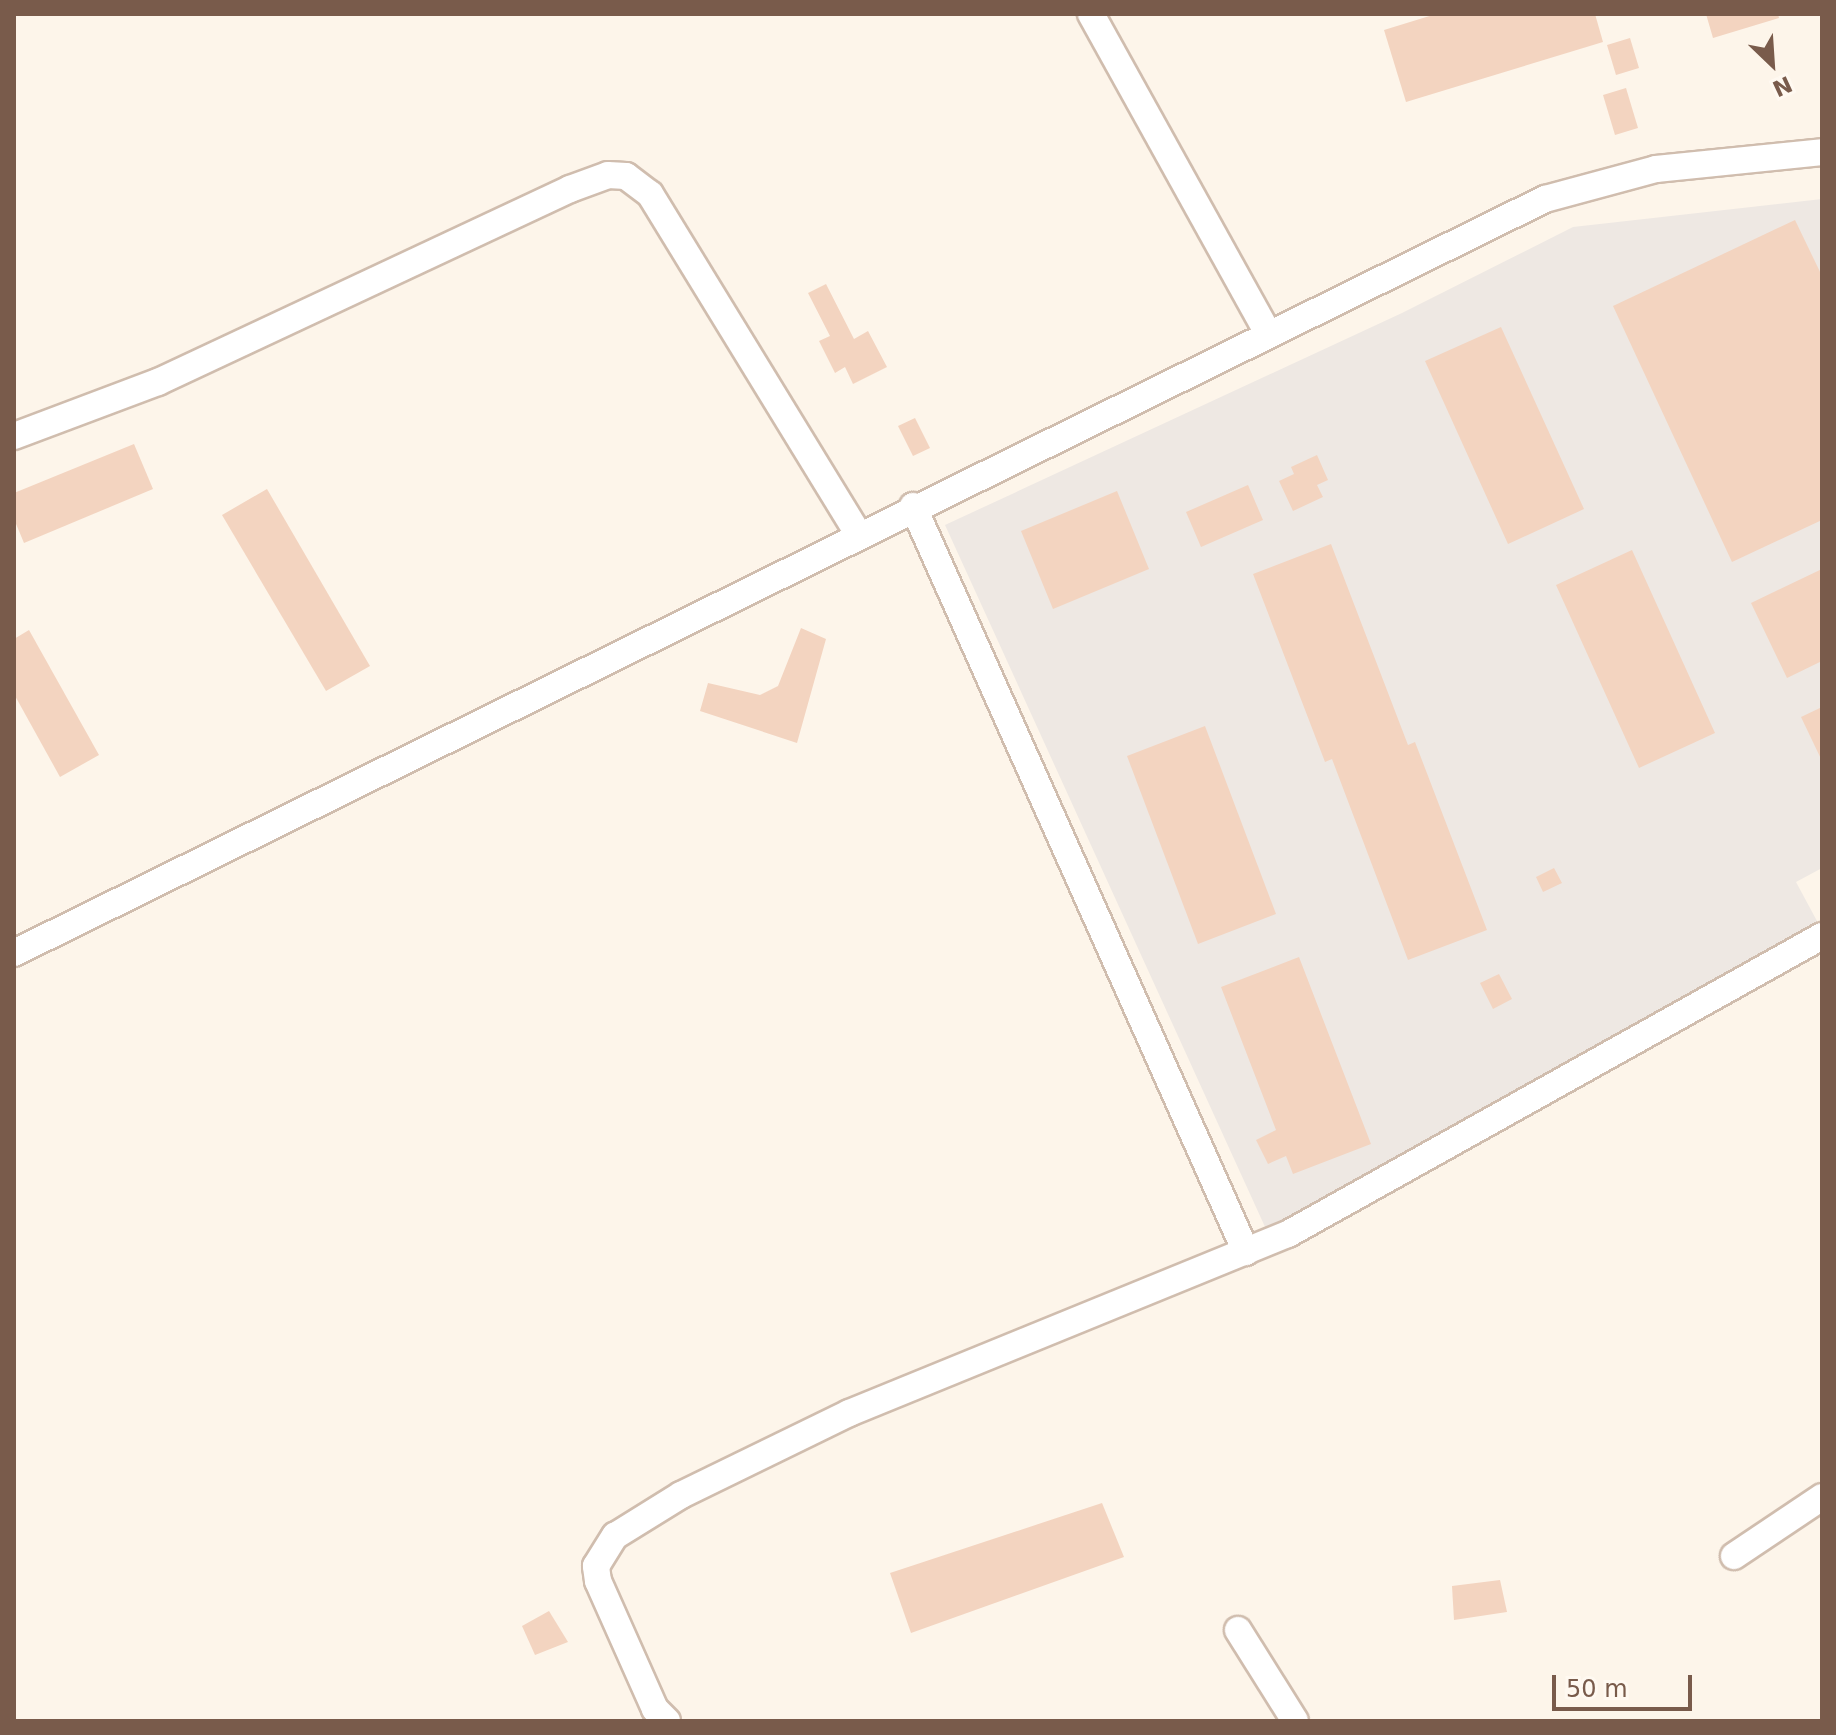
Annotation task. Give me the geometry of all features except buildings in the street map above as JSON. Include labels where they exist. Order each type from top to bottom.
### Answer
[{"type":"street","points":[[1091,14],[1268,333]]},
{"type":"street","points":[[14,953],[858,533],[1545,199],[1600,180],[1822,152]]},
{"type":"street","points":[[14,436],[158,382],[570,189],[608,175],[626,176],[650,194],[858,533]]},
{"type":"street","points":[[913,506],[1246,1252]]},
{"type":"street","points":[[667,1721],[655,1709],[598,1581],[596,1566],[615,1536],[681,1495],[849,1413],[1246,1252],[1505,1116],[1822,936]]},
{"type":"street","points":[[1734,1556],[1822,1497]]},
{"type":"street","points":[[1238,1630],[1295,1721]]},
{"type":"shaded area","points":[[1822,199],[1822,868],[1796,882],[1817,921],[1266,1229],[945,525],[1402,313],[1573,227]]}]
